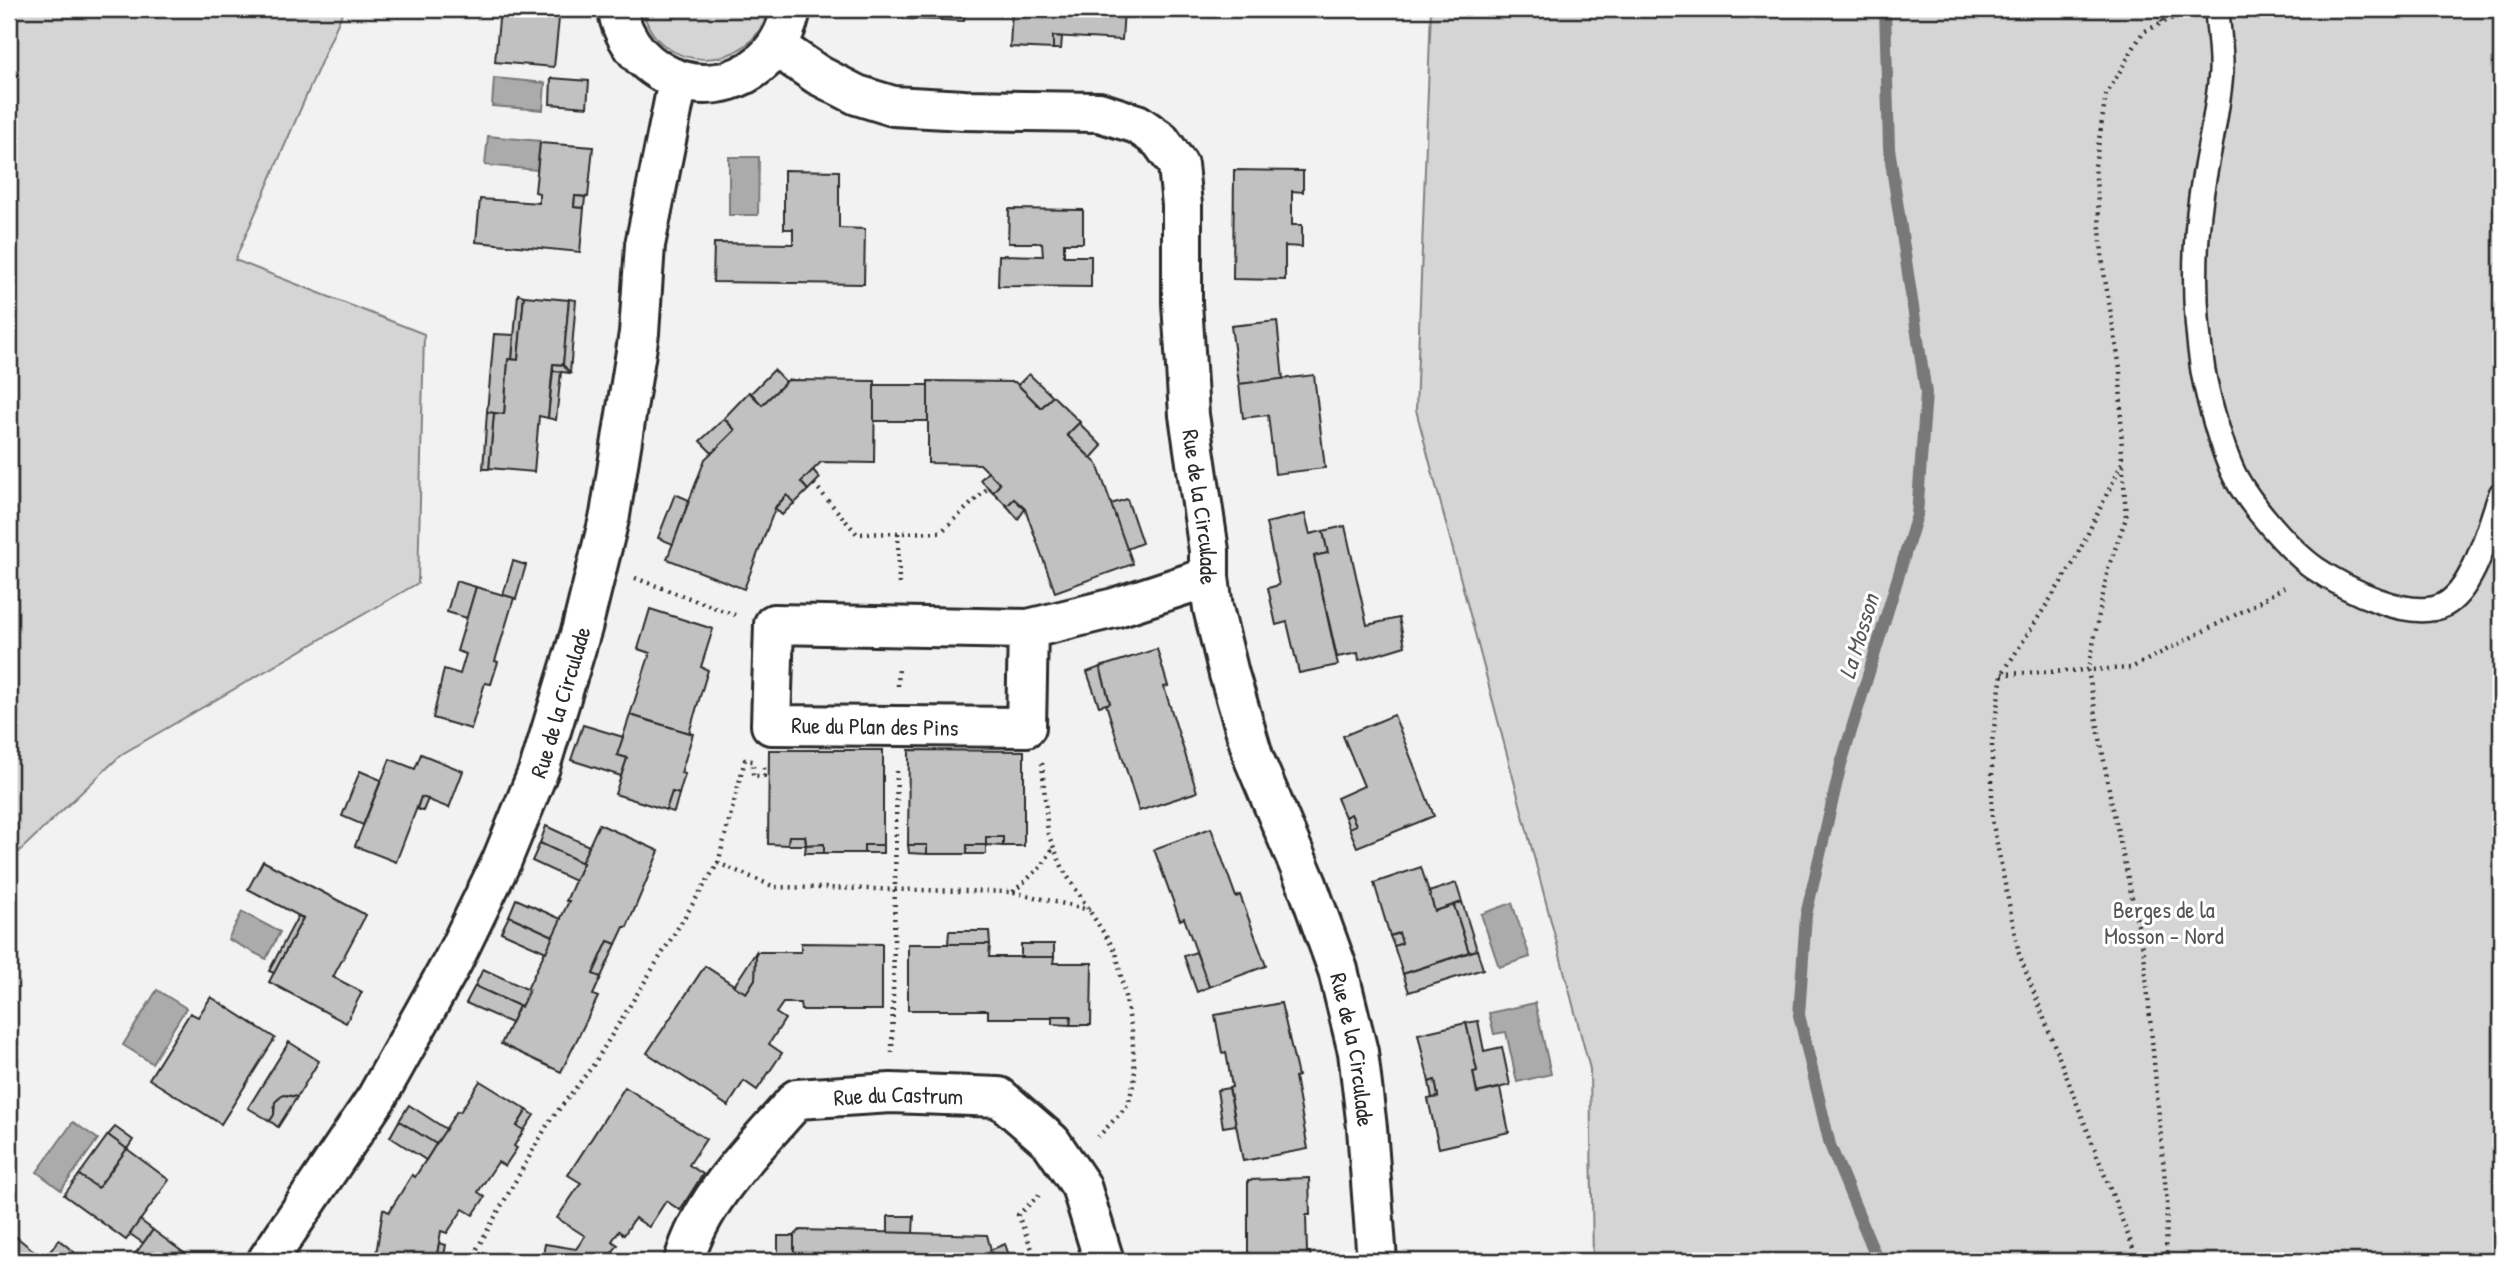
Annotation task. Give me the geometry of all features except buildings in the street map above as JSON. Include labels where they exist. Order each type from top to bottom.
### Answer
[{"type":"street","points":[[618,9],[618,16],[631,44],[651,67],[678,81],[705,85],[733,80],[757,68],[776,47],[788,25],[791,9]]},
{"type":"street","name":"Rue de la Circulade","points":[[776,47],[818,75],[857,95],[893,106],[1099,112],[1137,124],[1160,140],[1178,165],[1182,205],[1182,303],[1189,415],[1209,551],[1213,608],[1228,674],[1254,760],[1307,884],[1338,970],[1358,1052],[1377,1261]]},
{"type":"street","name":"Rue de la Circulade","points":[[267,1261],[377,1097],[453,961],[502,860],[540,767],[582,628],[610,514],[639,333],[645,245],[678,81]]},
{"type":"street","points":[[774,629],[774,624],[1028,629],[1114,608],[1209,577]]},
{"type":"street","name":"Rue du Plan des Pins","points":[[774,629],[771,724],[1026,727]]},
{"type":"street","points":[[1026,727],[1028,629]]},
{"type":"street","name":"Rue du Castrum","points":[[684,1261],[687,1249],[715,1195],[797,1099],[891,1093],[999,1097],[1051,1142],[1081,1186],[1104,1261]]},
{"type":"lane","points":[[2217,9],[2221,68],[2218,105],[2201,197],[2196,243],[2196,304],[2203,373],[2217,426],[2235,477],[2270,525],[2315,568],[2397,608],[2420,610],[2443,605],[2459,592],[2474,569],[2501,494]]},
{"type":"path","points":[[2153,9],[2163,22]]},
{"type":"path","points":[[2166,1261],[2167,1203],[2144,953],[2110,795],[2088,670],[2108,569],[2126,518],[2120,368],[2104,267],[2095,166],[2106,95],[2143,32],[2192,9]]},
{"type":"path","points":[[2123,463],[2074,562],[2002,674],[1992,742],[1992,819],[2019,954],[2138,1261]]},
{"type":"path","points":[[814,484],[857,534],[941,532],[988,488]]},
{"type":"path","points":[[598,564],[774,629]]},
{"type":"path","points":[[2002,674],[2131,668],[2248,608],[2315,568]]},
{"type":"path","points":[[1026,727],[1041,759],[1048,834],[1064,871],[1116,952],[1132,1031],[1135,1077],[1128,1105],[1018,1215],[1037,1261]]},
{"type":"path","points":[[470,1261],[549,1122],[592,1067],[718,863],[745,760]]},
{"type":"path","points":[[891,1093],[897,764]]},
{"type":"path","points":[[1013,892],[1042,866],[1054,847]]},
{"type":"path","points":[[718,863],[775,887],[1013,892],[1090,910]]},
{"type":"green space","points":[[9,9],[344,9],[235,260],[424,334],[418,583],[122,754],[9,861]]},
{"type":"green space","points":[[643,9],[769,9],[759,31],[743,47],[724,56],[703,59],[683,55],[665,46],[651,30]]},
{"type":"green space","name":"Berges de la Mosson - Nord","points":[[1431,9],[2501,9],[2501,1261],[1593,1261],[1590,1069],[1416,410]]},
{"type":"shaded area","points":[[494,78],[545,83],[543,110],[492,106]]},
{"type":"shaded area","points":[[488,136],[540,141],[537,170],[485,165]]},
{"type":"shaded area","points":[[729,157],[759,157],[758,215],[729,215]]},
{"type":"shaded area","points":[[1512,903],[1530,957],[1499,967],[1481,914]]},
{"type":"shaded area","points":[[242,912],[280,932],[266,959],[228,939]]},
{"type":"shaded area","points":[[157,990],[186,1008],[152,1063],[123,1045]]},
{"type":"shaded area","points":[[1535,1003],[1551,1074],[1517,1082],[1506,1032],[1494,1034],[1489,1013]]},
{"type":"shaded area","points":[[73,1122],[98,1139],[61,1190],[37,1172]]},
{"type":"waterway","name":"La Mosson","points":[[1878,1261],[1830,1145],[1799,1015],[1806,915],[1841,764],[1917,515],[1926,393],[1889,148],[1885,9]]}]
